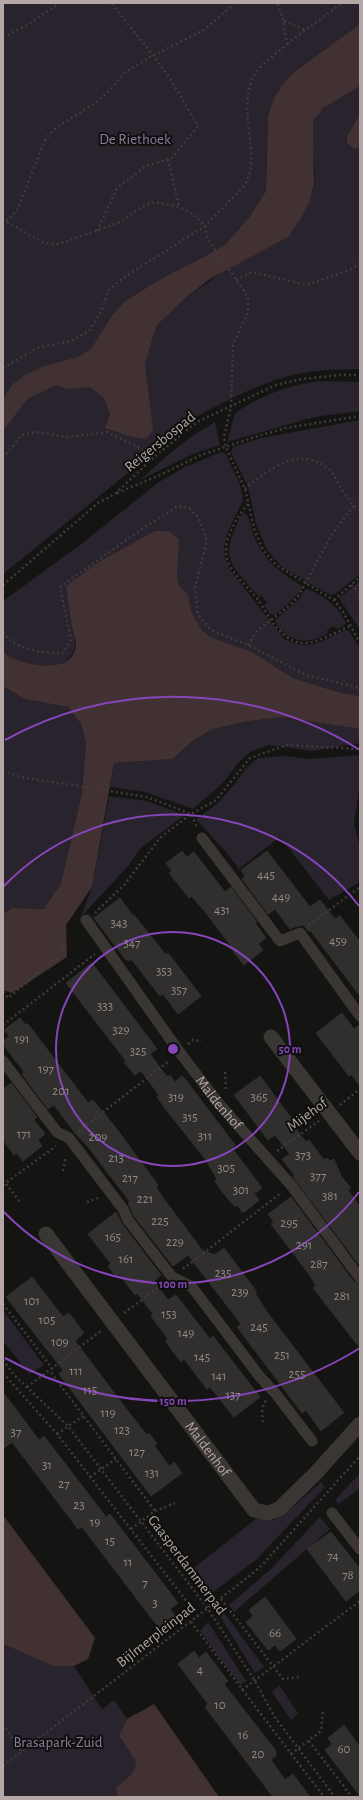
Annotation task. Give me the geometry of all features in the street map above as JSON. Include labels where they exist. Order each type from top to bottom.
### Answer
[{"type":"street","points":[[202,838],[280,941],[300,933],[360,1016]]},
{"type":"street","name":"Maldenhof","points":[[86,920],[178,1050],[219,1104],[291,1185],[360,1278]]},
{"type":"street","points":[[271,1037],[360,1153]]},
{"type":"street","points":[[3,1061],[57,1132],[69,1138],[123,1209],[128,1220],[172,1277],[192,1287],[260,1377],[276,1394],[312,1440]]},
{"type":"street","name":"Maldenhof","points":[[46,1234],[254,1510],[268,1513],[279,1509],[314,1475],[360,1424]]},
{"type":"street","points":[[332,1513],[360,1549]]},
{"type":"path","points":[[3,37],[27,25],[60,3]]},
{"type":"path","points":[[97,231],[117,188],[146,166],[172,158],[198,126],[171,80],[111,3]]},
{"type":"path","points":[[3,225],[17,210],[46,138],[57,127],[95,103],[111,89],[124,73],[153,55],[204,30],[235,3]]},
{"type":"path","points":[[277,3],[284,20],[287,44]]},
{"type":"path","points":[[3,368],[37,348],[71,341],[89,331],[100,312],[109,290],[123,278],[205,226],[247,181],[251,167],[248,93],[257,72],[287,44],[342,3]]},
{"type":"path","points":[[284,20],[306,30]]},
{"type":"path","points":[[168,159],[180,207]]},
{"type":"path","points":[[7,222],[44,243],[59,244],[120,222],[142,207],[154,202],[180,207],[193,214],[205,226],[208,240],[245,292],[248,300],[248,313],[233,344],[231,407],[224,437],[226,447],[245,490],[255,532],[263,550],[276,565],[334,600],[343,612],[360,642]]},
{"type":"path","points":[[236,280],[252,272],[307,285],[347,271],[360,264]]},
{"type":"path","name":"Reigersbospad","points":[[3,585],[98,502],[115,494],[154,457],[197,422],[276,385],[302,379],[342,374],[360,375]]},
{"type":"path","points":[[115,494],[160,475],[201,455],[258,436],[286,428],[360,416]]},
{"type":"path","points":[[3,458],[22,436],[36,432],[68,437],[107,432],[136,446],[154,457]]},
{"type":"path","points":[[245,490],[273,468],[293,459],[305,459],[316,461],[330,470],[354,506],[360,510]]},
{"type":"path","points":[[248,504],[230,532],[226,553],[228,563],[259,601],[279,631],[289,639],[300,643],[312,642],[350,626]]},
{"type":"path","points":[[3,632],[8,639],[39,652],[63,653],[72,640],[60,587],[178,506],[188,508],[198,517],[207,541],[194,588],[198,615],[211,630],[248,645],[306,675],[360,688]]},
{"type":"path","points":[[248,645],[257,631],[291,604],[306,584],[331,536],[354,506]]},
{"type":"path","points":[[334,600],[360,577]]},
{"type":"path","points":[[351,585],[360,593]]},
{"type":"path","points":[[86,920],[124,885],[160,838],[191,814],[216,800],[250,758],[287,745],[360,749]]},
{"type":"path","points":[[3,771],[21,777],[147,797],[191,814],[202,838]]},
{"type":"path","points":[[300,933],[360,887]]},
{"type":"path","points":[[3,992],[8,998],[63,953],[63,930]]},
{"type":"path","points":[[3,1025],[105,947]]},
{"type":"path","points":[[4,1184],[46,1152],[69,1138],[169,1061],[178,1050],[193,1040],[202,1041]]},
{"type":"path","name":"Mijehof","points":[[267,1158],[330,1113],[360,1089]]},
{"type":"path","points":[[3,1180],[4,1184],[21,1203]]},
{"type":"path","points":[[27,1387],[291,1185]]},
{"type":"path","points":[[3,1304],[52,1368],[52,1374],[155,1511]]},
{"type":"path","name":"Gaasperdammerpad","points":[[3,1360],[27,1387],[68,1426],[208,1609],[255,1681],[274,1716],[334,1797]]},
{"type":"path","points":[[3,1373],[57,1434],[198,1616]]},
{"type":"path","points":[[263,1422],[262,1411],[264,1403],[276,1394]]},
{"type":"path","points":[[57,1434],[83,1416]]},
{"type":"path","name":"Bijlmerpleinpad","points":[[3,1766],[221,1599],[263,1564],[360,1456]]},
{"type":"path","points":[[90,1476],[116,1459]]},
{"type":"path","points":[[131,1529],[155,1511],[175,1503]]},
{"type":"path","points":[[221,1599],[272,1667],[283,1679],[299,1677]]},
{"type":"path","points":[[242,1690],[360,1601]]},
{"type":"path","points":[[191,1622],[324,1797]]},
{"type":"path","points":[[291,1754],[321,1731],[323,1709]]},
{"type":"path","points":[[3,1724],[22,1752]]},
{"type":"path","points":[[309,1741],[352,1797]]},
{"type":"green space","name":"De Riethoek","points":[[3,3],[360,3],[360,24],[294,72],[282,85],[273,100],[268,116],[266,191],[250,216],[225,245],[192,262],[185,298],[301,218],[309,202],[314,184],[315,175],[312,134],[317,116],[323,108],[331,102],[360,86],[360,113],[347,138],[348,143],[354,149],[360,148],[360,369],[322,370],[286,377],[257,387],[201,414],[3,574]]},
{"type":"green space","points":[[313,382],[360,382],[360,411],[314,417],[227,442],[235,413],[261,398],[288,388]]},
{"type":"green space","points":[[360,420],[360,574],[335,594],[330,595],[282,567],[267,550],[256,524],[248,487],[231,452],[233,447],[261,438]]},
{"type":"green space","points":[[215,422],[220,445],[193,454],[140,480],[185,442]]},
{"type":"green space","points":[[221,452],[226,454],[240,484],[243,500],[227,534],[224,548],[225,559],[231,571],[284,639],[293,643],[309,645],[316,644],[345,630],[349,631],[360,649],[360,696],[341,693],[293,678],[252,652],[210,637],[201,629],[192,613],[188,595],[179,585],[177,574],[177,557],[179,545],[69,604],[76,643],[70,656],[63,663],[53,666],[32,665],[21,662],[3,652],[3,601],[80,545],[159,482],[185,467]]},
{"type":"green space","points":[[245,513],[249,518],[253,533],[262,552],[273,565],[303,588],[288,604],[274,615],[270,614],[264,605],[267,603],[262,596],[259,597],[240,576],[230,560],[230,542],[241,515]]},
{"type":"green space","points":[[360,581],[360,630],[339,598]]},
{"type":"green space","points":[[308,589],[320,595],[335,606],[343,616],[346,623],[337,629],[334,626],[327,630],[328,633],[318,638],[306,641],[295,639],[284,633],[277,625],[275,620],[299,599],[305,590]]},
{"type":"green space","points":[[3,686],[24,699],[68,707],[81,724],[86,742],[82,793],[61,883],[44,909],[12,908],[3,914]]},
{"type":"green space","points":[[282,717],[360,729],[360,743],[313,751],[269,745],[250,752],[238,763],[224,782],[193,809],[145,792],[110,787],[114,763],[173,759],[191,742],[213,729],[249,721]]},
{"type":"green space","points":[[360,755],[360,782],[354,824],[360,848],[360,882],[329,900],[280,837],[239,869],[227,853],[196,819],[216,805],[234,785],[246,768],[258,758],[285,756],[309,759]]},
{"type":"green space","points":[[109,796],[147,801],[185,815],[141,848],[129,865],[81,917],[92,887]]},
{"type":"green space","points":[[3,1310],[44,1365],[29,1374],[3,1341]]},
{"type":"green space","points":[[360,1473],[360,1488],[339,1504],[335,1500]]},
{"type":"green space","points":[[321,1482],[325,1487],[256,1560],[213,1592],[205,1590],[199,1584],[190,1571],[257,1518],[274,1520],[293,1507]]},
{"type":"green space","points":[[320,1517],[330,1529],[234,1612],[229,1605],[272,1568]]},
{"type":"green space","points":[[222,1610],[264,1667],[255,1673],[218,1613]]},
{"type":"green space","points":[[208,1622],[246,1681],[240,1685],[200,1631]]},
{"type":"green space","name":"Brasapark-Zuid","points":[[3,1644],[53,1666],[74,1666],[102,1709],[114,1700],[127,1719],[119,1737],[136,1762],[132,1774],[116,1787],[118,1797],[3,1797]]},
{"type":"green space","points":[[279,1685],[298,1713],[291,1720],[272,1692]]},
{"type":"shaded area","points":[[360,24],[360,86],[323,108],[314,120],[314,183],[310,201],[301,218],[288,237],[210,279],[184,299],[156,326],[145,364],[153,430],[146,439],[129,436],[105,428],[110,414],[104,398],[90,387],[68,389],[56,385],[27,399],[3,431],[3,399],[13,384],[25,375],[44,366],[78,357],[91,349],[112,316],[123,303],[154,283],[225,245],[250,216],[266,191],[268,116],[273,100],[282,85],[294,72]]},
{"type":"shaded area","points":[[360,113],[360,148],[354,149],[347,143],[347,137]]},
{"type":"shaded area","points":[[155,531],[169,531],[179,540],[177,574],[179,585],[188,595],[192,613],[201,629],[210,637],[252,652],[293,678],[341,693],[360,696],[360,729],[282,717],[249,721],[213,729],[191,742],[173,759],[114,763],[92,887],[66,925],[67,957],[12,993],[3,990],[3,914],[12,908],[44,909],[61,883],[82,793],[86,742],[81,724],[68,707],[24,699],[3,686],[3,652],[21,661],[45,666],[57,665],[66,661],[73,654],[76,640],[72,626],[66,586],[97,563]]},
{"type":"shaded area","points":[[3,1515],[95,1638],[88,1659],[74,1666],[53,1666],[3,1644]]},
{"type":"shaded area","points":[[154,1704],[219,1797],[117,1796],[116,1787],[132,1774],[136,1762],[119,1736],[127,1719]]},
{"type":"building","points":[[182,851],[187,857],[194,852],[225,892],[231,887],[257,922],[255,923],[266,938],[258,944],[263,950],[244,965],[206,913],[191,896],[189,898],[169,873],[172,871],[166,863]]},
{"type":"building","points":[[267,851],[310,907],[320,900],[335,919],[340,916],[360,942],[360,996],[310,930],[308,931],[304,925],[290,929],[275,909],[268,914],[242,879],[245,876],[241,870]]},
{"type":"building","points":[[120,898],[166,955],[168,953],[201,996],[178,1014],[163,994],[160,996],[132,960],[126,960],[94,918]]},
{"type":"building","points":[[92,963],[157,1049],[150,1054],[167,1077],[170,1075],[175,1082],[182,1076],[186,1080],[235,1145],[232,1148],[262,1188],[254,1194],[259,1200],[243,1213],[237,1205],[235,1207],[223,1193],[215,1181],[217,1179],[206,1160],[167,1111],[157,1097],[159,1095],[141,1071],[135,1075],[124,1062],[126,1061],[66,983]]},
{"type":"building","points":[[342,1013],[354,1029],[360,1025],[360,1086],[351,1074],[349,1076],[316,1033]]},
{"type":"building","points":[[20,1018],[26,1025],[28,1024],[88,1103],[93,1100],[116,1128],[158,1185],[156,1187],[161,1195],[202,1250],[214,1255],[224,1248],[257,1292],[255,1293],[267,1312],[344,1413],[321,1431],[306,1410],[302,1413],[237,1327],[241,1324],[188,1255],[173,1266],[134,1216],[128,1203],[130,1202],[89,1148],[76,1134],[54,1105],[48,1109],[22,1074],[24,1072],[3,1044],[3,1041],[9,1036],[4,1030]]},
{"type":"building","points":[[260,1076],[292,1119],[290,1121],[306,1142],[309,1140],[324,1160],[327,1158],[330,1161],[334,1159],[341,1176],[351,1188],[348,1190],[360,1207],[360,1266],[293,1177],[295,1176],[282,1159],[290,1154],[275,1135],[268,1140],[234,1095]]},
{"type":"building","points":[[11,1083],[37,1117],[34,1120],[45,1134],[38,1140],[42,1146],[23,1161],[17,1153],[14,1155],[3,1140],[3,1089]]},
{"type":"building","points":[[291,1197],[354,1282],[360,1285],[360,1348],[313,1288],[316,1286],[311,1277],[271,1224],[274,1222],[268,1214]]},
{"type":"building","points":[[116,1212],[122,1224],[161,1275],[154,1281],[168,1300],[176,1295],[210,1339],[213,1336],[260,1397],[234,1417],[210,1387],[207,1389],[184,1359],[181,1362],[165,1341],[168,1339],[151,1316],[153,1314],[137,1293],[135,1295],[119,1274],[116,1277],[108,1266],[111,1264],[88,1234]]},
{"type":"building","points":[[32,1277],[63,1317],[69,1313],[84,1333],[75,1341],[147,1435],[149,1433],[157,1444],[154,1445],[169,1466],[174,1462],[182,1473],[151,1496],[59,1374],[63,1370],[6,1297]]},
{"type":"building","points":[[3,1392],[39,1440],[44,1436],[106,1517],[110,1514],[178,1603],[170,1609],[175,1615],[159,1628],[82,1527],[78,1529],[12,1442],[3,1449]]},
{"type":"building","points":[[331,1532],[360,1569],[360,1590],[346,1601],[307,1549]]},
{"type":"building","points":[[265,1597],[296,1639],[280,1651],[275,1645],[268,1650],[246,1622],[253,1616],[249,1610]]},
{"type":"building","points":[[194,1651],[199,1658],[206,1652],[228,1681],[224,1684],[276,1751],[276,1756],[271,1760],[285,1780],[293,1774],[310,1797],[273,1797],[205,1707],[208,1704],[178,1664]]},
{"type":"building","points":[[344,1725],[360,1747],[360,1796],[325,1750],[332,1744],[328,1738]]}]
